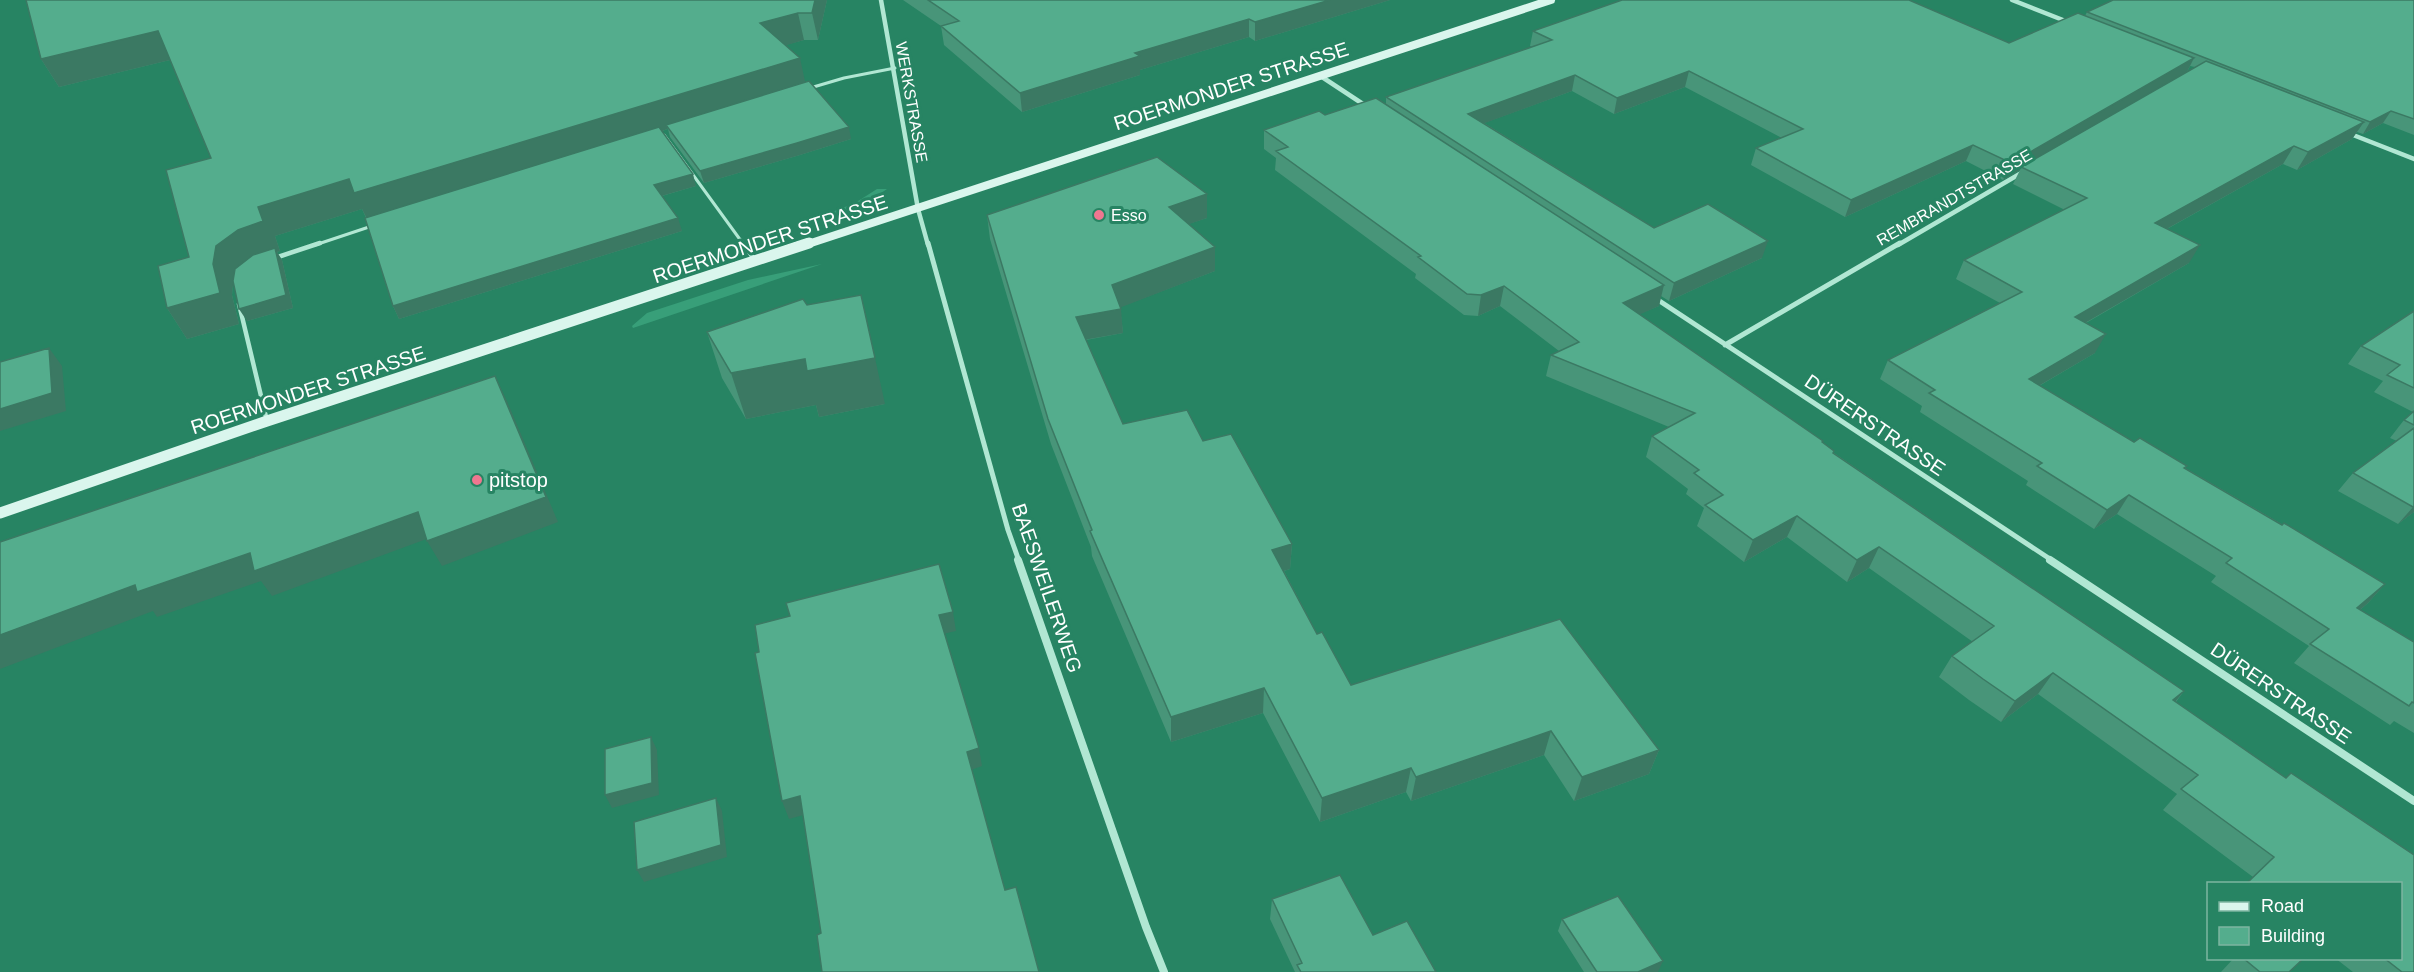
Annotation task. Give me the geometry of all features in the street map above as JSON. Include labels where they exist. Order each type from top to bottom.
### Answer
[{"type":"main road","name":"ROERMONDER STRASSE","points":[[0,513],[267,421],[1551,0]]},
{"type":"street","name":"WERKSTRASSE","points":[[881,0],[895,68],[918,209]]},
{"type":"street","points":[[2012,0],[2070,23]]},
{"type":"street","points":[[1319,75],[1372,110]]},
{"type":"street","points":[[2340,130],[2414,159]]},
{"type":"street","name":"REMBRANDTSTRASSE","points":[[1725,345],[2032,168]]},
{"type":"street","name":"BAESWEILERWEG","points":[[918,209],[1008,530],[1146,927],[1164,972]]},
{"type":"street","name":"DÜRERSTRASSE","points":[[1649,294],[2414,801]]},
{"type":"lane","points":[[802,91],[844,78],[895,68]]},
{"type":"lane","points":[[654,138],[675,131]]},
{"type":"lane","points":[[664,135],[757,262]]},
{"type":"lane","points":[[267,261],[377,225]]},
{"type":"lane","points":[[236,294],[267,421]]},
{"type":"green space","points":[[877,189],[887,189],[855,211],[830,222],[827,214],[855,203]]},
{"type":"green space","points":[[822,264],[633,328],[632,326],[647,313],[748,280]]},
{"type":"building","points":[[26,0],[815,0],[812,13],[798,13],[760,23],[800,58],[354,193],[349,179],[258,207],[263,221],[238,230],[216,246],[213,264],[220,293],[167,308],[158,266],[189,257],[166,170],[211,158],[158,31],[41,59]]},
{"type":"building","points":[[928,0],[1330,0],[1255,22],[1249,19],[1135,53],[1140,56],[1020,93],[941,26],[959,21]]},
{"type":"building","points":[[1622,0],[1909,0],[2009,43],[2078,13],[2194,58],[2011,163],[1973,145],[1851,200],[1756,148],[1803,129],[1689,71],[1617,98],[1575,75],[1468,114],[1654,228],[1708,204],[1768,241],[1674,283],[1386,97],[1552,40],[1533,31]]},
{"type":"building","points":[[2113,0],[2414,0],[2414,119],[2391,111],[2370,122],[2087,12]]},
{"type":"building","points":[[2206,61],[2364,122],[2308,152],[2294,146],[2155,223],[2200,245],[2075,317],[2106,334],[2029,379],[2134,442],[2140,438],[2187,466],[2184,468],[2282,525],[2284,523],[2385,584],[2357,608],[2414,642],[2414,703],[2412,702],[2409,706],[2310,644],[2329,629],[2226,563],[2232,558],[2129,495],[2107,510],[2037,466],[2042,463],[1929,393],[1935,390],[1888,360],[2022,292],[1964,260],[2087,198],[2021,167]]},
{"type":"building","points":[[809,81],[849,127],[700,171],[666,125]]},
{"type":"building","points":[[1376,98],[1664,285],[1623,303],[1823,441],[1834,451],[1833,453],[2184,691],[2173,700],[2286,778],[2291,773],[2414,855],[2414,972],[2402,972],[2387,960],[2402,960],[2402,882],[2248,882],[2274,857],[2181,789],[2198,775],[2053,673],[2015,701],[1952,656],[1994,626],[1879,547],[1857,560],[1797,516],[1753,540],[1705,505],[1723,495],[1694,473],[1699,470],[1652,436],[1695,413],[1551,355],[1579,342],[1504,286],[1481,295],[1467,294],[1418,257],[1421,256],[1276,151],[1288,147],[1264,130],[1319,111],[1325,115]]},
{"type":"building","points":[[659,127],[693,174],[654,185],[678,218],[393,306],[365,218]]},
{"type":"building","points":[[1157,157],[1207,194],[1169,207],[1215,247],[1112,285],[1121,309],[1076,317],[1123,424],[1187,410],[1203,441],[1231,434],[1292,544],[1272,550],[1317,634],[1322,632],[1351,685],[1560,619],[1659,750],[1582,777],[1551,731],[1416,777],[1411,768],[1322,798],[1264,688],[1171,717],[1090,531],[1092,530],[1048,419],[987,215]]},
{"type":"building","points":[[275,248],[286,295],[239,309],[233,281],[235,269],[253,255]]},
{"type":"building","points":[[861,295],[875,358],[807,371],[805,359],[731,373],[707,332],[803,299],[807,305]]},
{"type":"building","points":[[2414,311],[2414,388],[2387,375],[2400,365],[2361,346]]},
{"type":"building","points":[[49,348],[52,393],[0,409],[0,362]]},
{"type":"building","points":[[495,376],[546,497],[427,541],[418,512],[254,571],[250,553],[137,592],[135,585],[0,635],[0,542]]},
{"type":"building","points":[[2414,411],[2414,425],[2404,420]]},
{"type":"building","points":[[2414,428],[2414,506],[2413,507],[2353,473]]},
{"type":"building","points":[[939,564],[953,612],[939,615],[979,748],[967,752],[1005,890],[1016,887],[1039,972],[822,972],[817,935],[821,933],[800,796],[782,801],[755,653],[759,652],[755,625],[790,616],[786,603]]},
{"type":"building","points":[[651,737],[652,783],[605,795],[605,749]]},
{"type":"building","points":[[716,798],[721,845],[637,870],[634,822]]},
{"type":"building","points":[[1340,875],[1373,935],[1407,921],[1436,972],[1301,972],[1297,965],[1302,963],[1272,899]]},
{"type":"building","points":[[1618,896],[1663,961],[1638,972],[1597,972],[1562,919]]},
{"type":"building","points":[[2245,960],[2302,960],[2289,972],[2260,972]]},
{"type":"place","name":"Esso","points":[[1099,215]]},
{"type":"place","name":"pitstop","points":[[477,480]]}]
